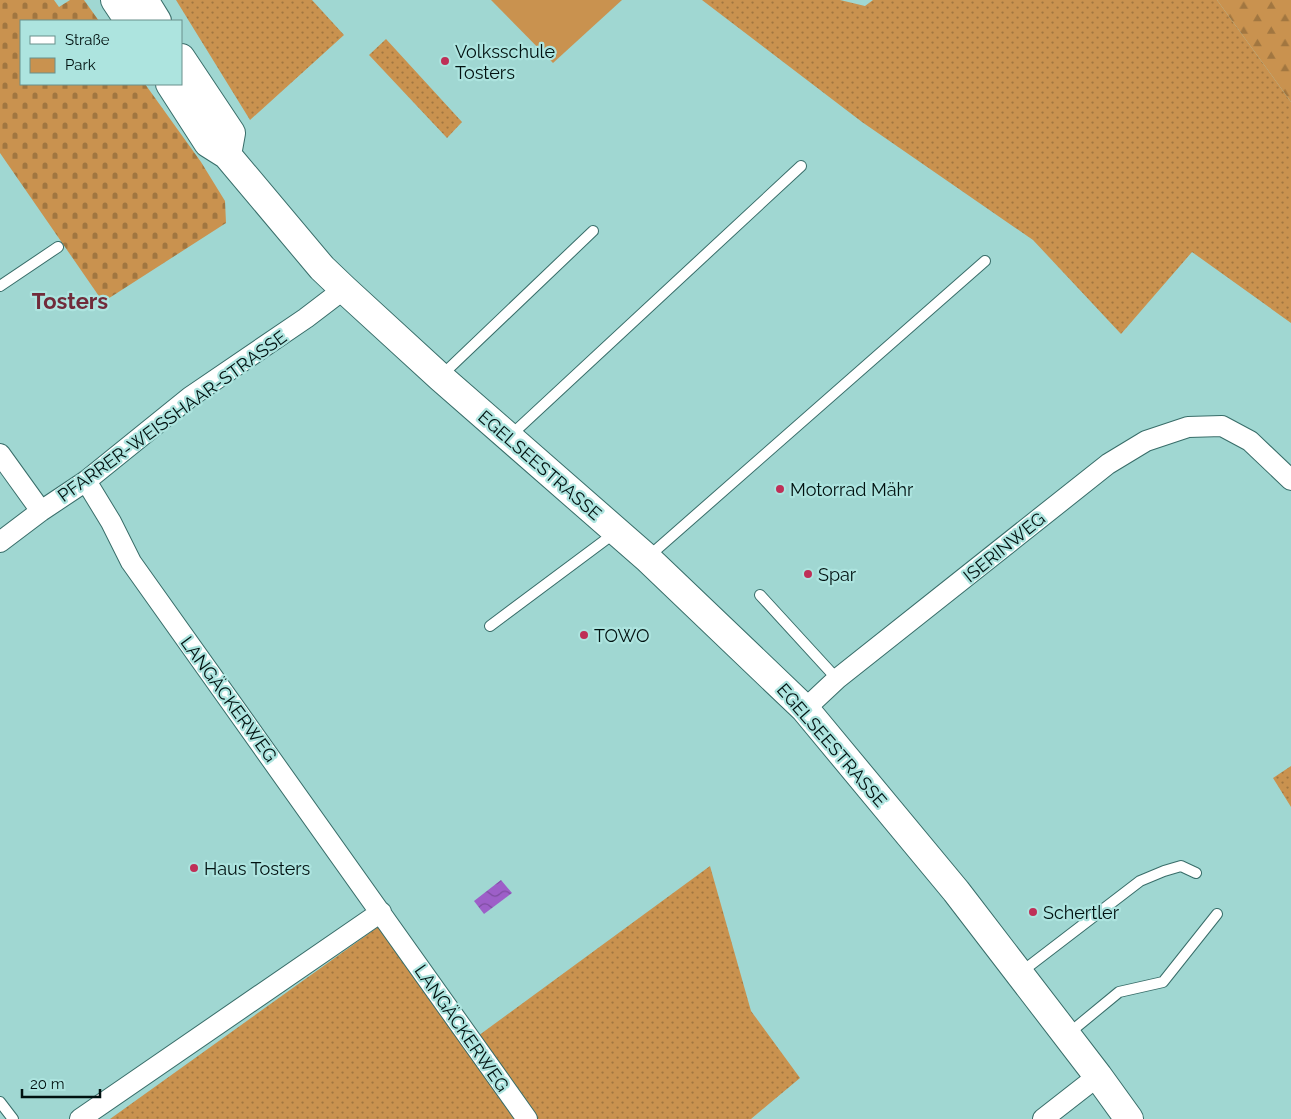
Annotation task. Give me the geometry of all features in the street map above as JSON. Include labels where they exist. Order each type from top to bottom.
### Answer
[{"type":"main road","points":[[144,0],[156,20]]},
{"type":"main road","points":[[182,60],[231,133],[227,155]]},
{"type":"main road","name":"EGELSEESTRASSE","points":[[171,85],[208,143],[227,155],[322,268],[440,377],[647,558],[805,709],[956,891],[1129,1119]]},
{"type":"street","name":"PFARRER-WEISSHAAR-STRASSE","points":[[0,542],[41,511],[86,481],[190,398],[306,318],[344,289]]},
{"type":"street","name":"ISERINWEG","points":[[805,709],[837,680],[1108,464],[1146,442],[1188,427],[1222,426],[1250,441],[1291,480]]},
{"type":"street","points":[[0,454],[41,511]]},
{"type":"street","name":"LANGÄCKERWEG","points":[[86,481],[111,522],[131,562],[526,1119]]},
{"type":"street","points":[[80,1119],[381,912]]},
{"type":"street","points":[[1043,1119],[1098,1076]]},
{"type":"lane","points":[[509,437],[801,166]]},
{"type":"lane","points":[[440,377],[593,231]]},
{"type":"lane","points":[[0,286],[58,247]]},
{"type":"lane","points":[[647,558],[985,261]]},
{"type":"lane","points":[[490,626],[617,532]]},
{"type":"lane","points":[[760,596],[837,680]]},
{"type":"lane","points":[[1020,974],[1140,881],[1181,866],[1196,873]]},
{"type":"lane","points":[[1067,1035],[1119,992],[1164,982],[1217,914]]},
{"type":"lane","points":[[0,1102],[13,1119]]},
{"type":"green space","points":[[0,0],[54,0],[59,7],[70,0],[84,0],[98,20],[20,20],[20,85],[146,85],[201,162],[225,201],[226,223],[103,302],[0,153]]},
{"type":"green space","points":[[176,0],[312,0],[344,35],[250,120]]},
{"type":"green space","points":[[491,0],[622,0],[553,63]]},
{"type":"green space","points":[[702,0],[840,0],[865,6],[873,0],[1217,0],[1291,102],[1291,323],[1192,252],[1121,334],[1033,240],[862,122]]},
{"type":"green space","points":[[1217,0],[1291,0],[1291,102]]},
{"type":"green space","points":[[386,39],[462,122],[447,138],[369,55]]},
{"type":"green space","points":[[1291,766],[1291,807],[1273,778]]},
{"type":"green space","points":[[710,866],[751,1011],[800,1078],[751,1119],[110,1119],[378,927],[467,1044]]},
{"type":"water","points":[[501,880],[512,893],[484,914],[474,901]]},
{"type":"place","name":"Volksschule Tosters","points":[[445,61]]},
{"type":"place","name":"Motorrad Mähr","points":[[780,489]]},
{"type":"place","name":"Spar","points":[[808,574]]},
{"type":"place","name":"TOWO","points":[[584,635]]},
{"type":"place","name":"Haus Tosters","points":[[194,868]]},
{"type":"place","name":"Schertler","points":[[1033,912]]},
{"type":"district","name":"Tosters","points":[[70,301]]}]
